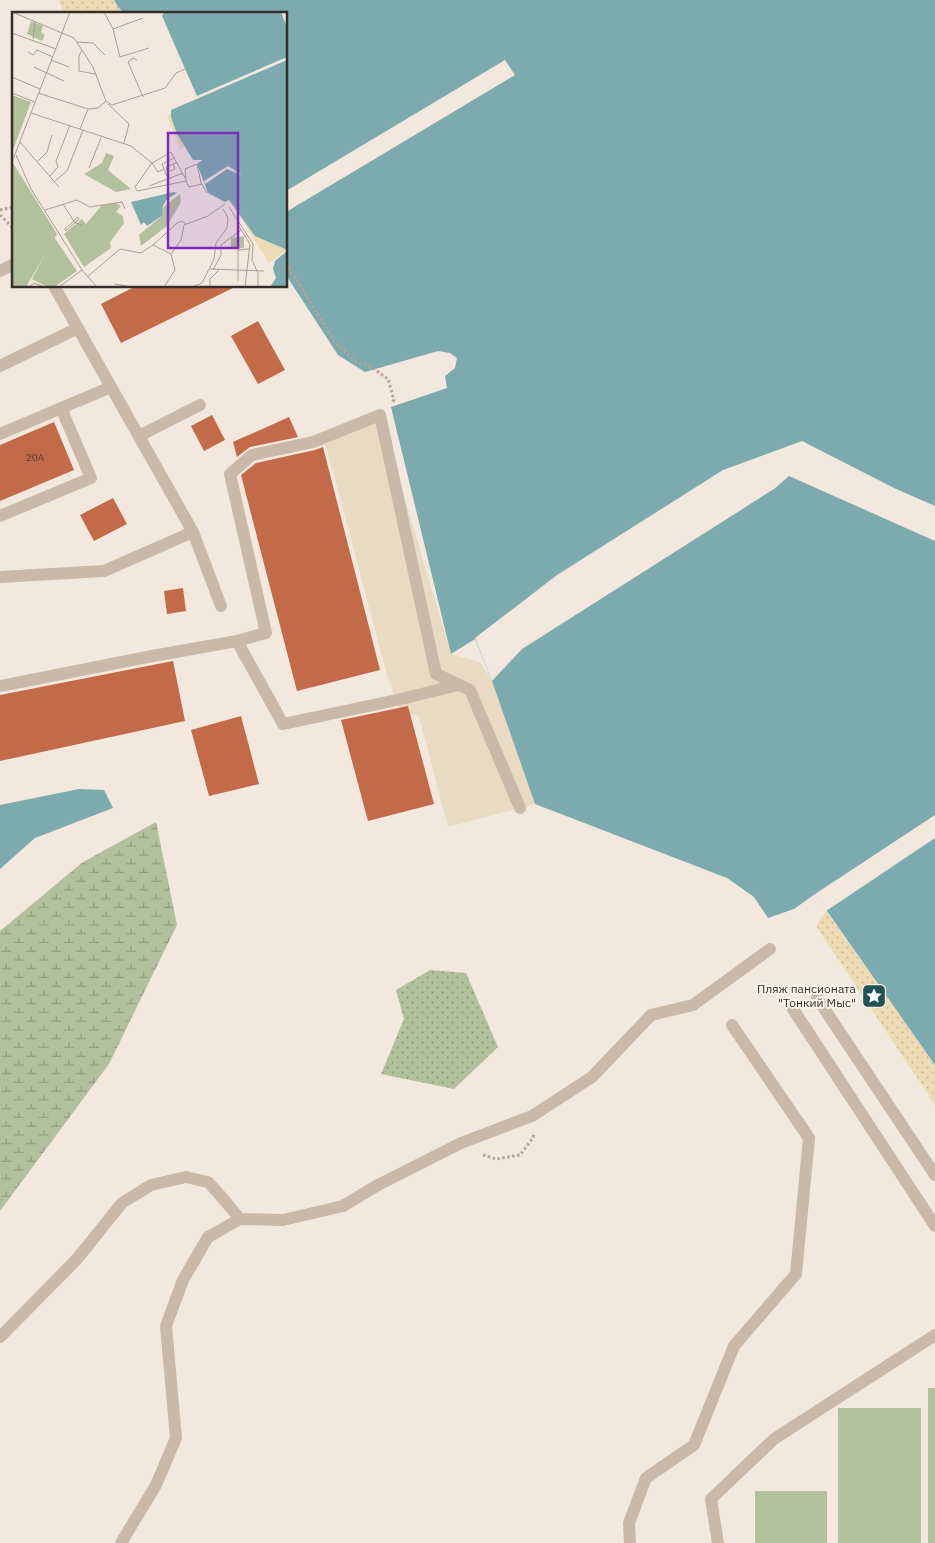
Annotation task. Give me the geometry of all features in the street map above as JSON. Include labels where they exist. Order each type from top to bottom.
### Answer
[{"type":"lane","points":[[0,271],[12,265]]},
{"type":"lane","points":[[55,288],[193,532],[221,606]]},
{"type":"lane","points":[[0,366],[78,328]]},
{"type":"lane","points":[[0,434],[111,387]]},
{"type":"lane","points":[[139,436],[200,405]]},
{"type":"lane","points":[[0,516],[91,478],[61,408]]},
{"type":"lane","points":[[0,686],[238,641],[266,633],[230,474],[252,455],[313,442],[380,415],[436,674],[470,690],[520,808]]},
{"type":"lane","points":[[0,577],[104,572],[193,532]]},
{"type":"lane","points":[[238,641],[283,724],[458,685]]},
{"type":"lane","points":[[121,1543],[156,1485],[176,1438],[166,1326],[183,1280],[208,1237],[240,1219],[283,1220],[343,1206],[378,1185],[461,1143],[532,1116],[592,1077],[651,1015],[692,1005],[770,949]]},
{"type":"lane","points":[[817,998],[935,1175]]},
{"type":"lane","points":[[793,1010],[935,1226]]},
{"type":"lane","points":[[630,1543],[629,1523],[646,1478],[694,1445],[734,1346],[796,1274],[809,1138],[732,1025]]},
{"type":"lane","points":[[0,1337],[77,1259],[122,1203],[151,1185],[186,1177],[208,1182],[240,1219]]},
{"type":"lane","points":[[718,1543],[711,1499],[782,1434],[935,1335]]},
{"type":"path","points":[[0,215],[12,227]]},
{"type":"path","points":[[288,266],[335,342],[355,361],[370,366],[388,379],[394,400],[380,415]]},
{"type":"green space","points":[[156,822],[177,925],[109,1064],[0,1211],[0,931],[83,862]]},
{"type":"green space","points":[[430,970],[466,973],[498,1047],[454,1089],[381,1074],[404,1019],[396,990]]},
{"type":"green space","points":[[928,1388],[935,1388],[935,1543],[928,1543]]},
{"type":"green space","points":[[838,1408],[921,1408],[921,1543],[838,1543]]},
{"type":"green space","points":[[755,1491],[827,1491],[827,1543],[755,1543]]},
{"type":"sand","points":[[59,0],[114,0],[126,12],[63,12]]},
{"type":"sand","name":"Пляж пансионата \"Тонкий Мыс\"","points":[[826,911],[935,1065],[935,1105],[816,926]]},
{"type":"shaded area","points":[[380,415],[451,654],[480,662],[492,681],[535,804],[448,827],[419,716],[401,712],[388,679],[326,445],[313,448]]},
{"type":"water","points":[[114,0],[935,0],[935,1065],[815,894],[794,909],[768,918],[754,897],[727,878],[535,804],[492,681],[475,639],[451,654],[391,407],[447,388],[445,376],[455,368],[457,358],[450,353],[438,351],[365,372],[338,355],[288,278],[288,12],[122,12]]},
{"type":"water","points":[[79,789],[104,790],[113,808],[35,838],[0,869],[0,805]]},
{"type":"pier","points":[[505,60],[515,75],[288,211],[288,190]]},
{"type":"pier","points":[[802,441],[894,488],[935,506],[935,541],[789,476],[774,489],[522,649],[492,681],[475,638],[557,575],[723,470]]},
{"type":"pier","points":[[935,815],[935,838],[826,911],[815,894]]},
{"type":"building","points":[[132,288],[233,288],[121,343],[101,304]]},
{"type":"building","points":[[258,321],[285,370],[258,384],[231,336]]},
{"type":"building","points":[[212,415],[225,440],[204,451],[191,426]]},
{"type":"building","points":[[289,417],[298,437],[250,447],[237,457],[233,442]]},
{"type":"building","points":[[54,422],[74,470],[0,501],[0,445]]},
{"type":"building","points":[[323,447],[380,670],[297,691],[241,475],[256,463]]},
{"type":"building","points":[[113,498],[127,524],[94,541],[80,515]]},
{"type":"building","points":[[183,588],[186,611],[167,614],[164,591]]},
{"type":"building","points":[[173,661],[185,721],[0,761],[0,695]]},
{"type":"building","points":[[408,706],[434,804],[368,821],[341,720]]},
{"type":"building","points":[[241,716],[259,784],[209,796],[191,730]]},
{"type":"place","name":"Пляж пансионата \"Тонкий Мыс\"","points":[[874,996]]}]
